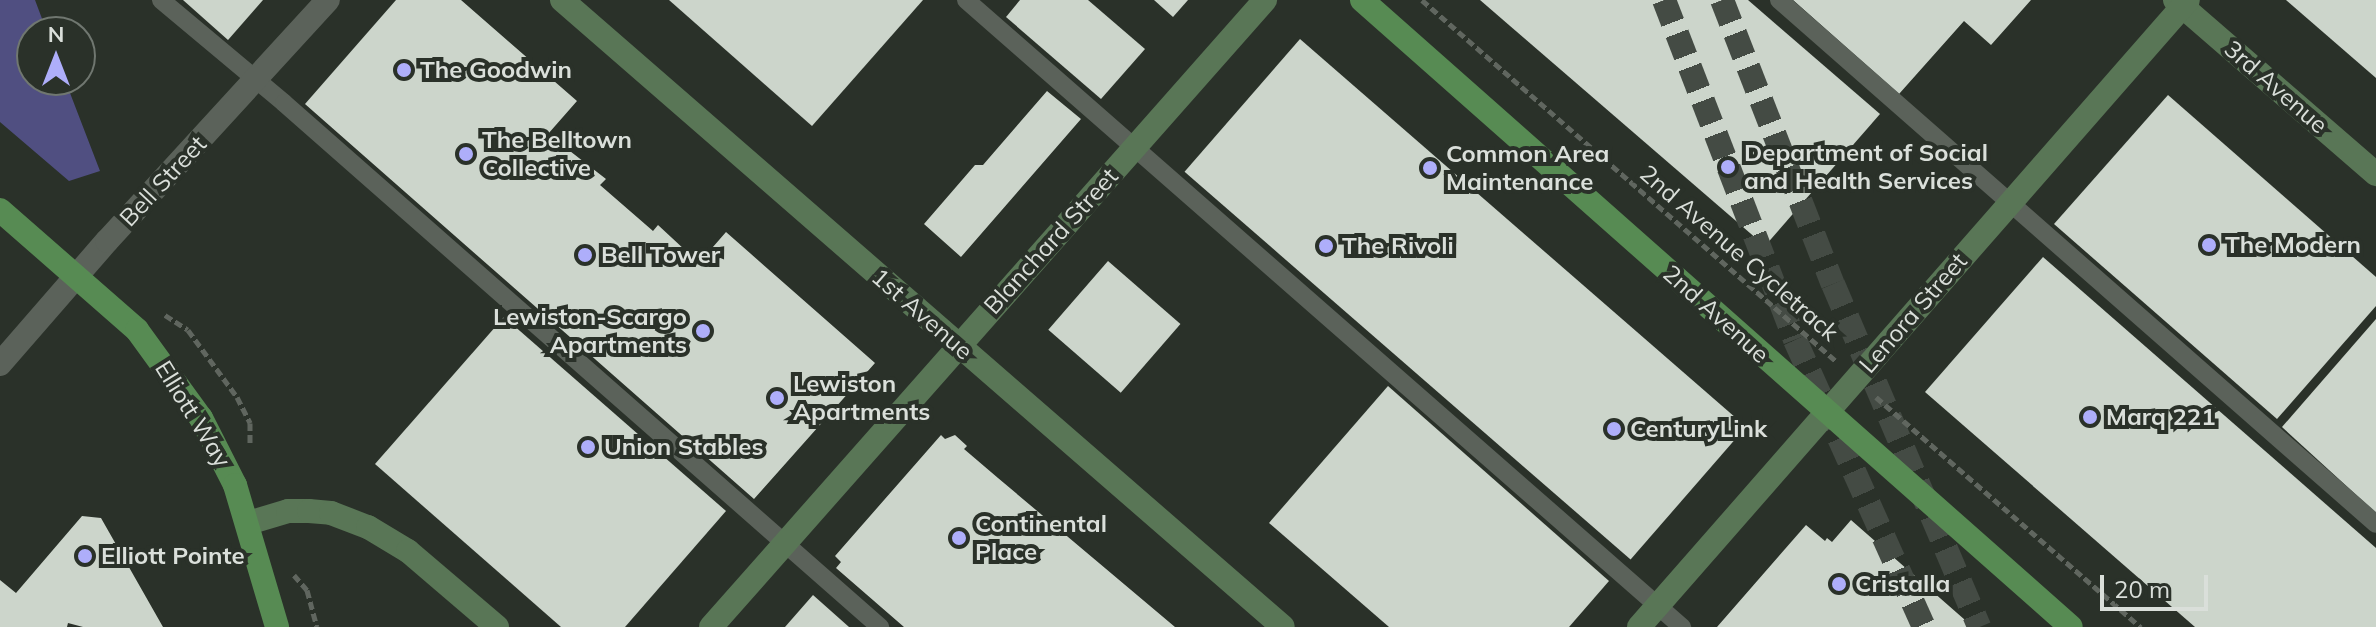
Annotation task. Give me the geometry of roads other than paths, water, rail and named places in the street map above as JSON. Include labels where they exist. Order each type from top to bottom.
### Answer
[{"type":"main road","name":"2nd Avenue","points":[[1362,0],[2071,627]]},
{"type":"main road","name":"Elliott Way","points":[[0,210],[137,330],[188,400],[224,458],[248,523],[277,627]]},
{"type":"street","name":"Bell Street","points":[[0,364],[76,276],[328,0]]},
{"type":"street","name":"1st Avenue","points":[[562,0],[1283,627]]},
{"type":"street","name":"Blanchard Street","points":[[711,627],[1265,0]]},
{"type":"street","name":"Lenora Street","points":[[1639,627],[2009,205],[2182,2]]},
{"type":"street","name":"3rd Avenue","points":[[2182,2],[2376,174]]},
{"type":"street","points":[[248,523],[288,511],[309,511],[331,513],[368,527],[408,551],[497,627]]},
{"type":"lane","points":[[161,0],[257,79],[880,627]]},
{"type":"lane","points":[[966,0],[1137,146],[1682,627]]},
{"type":"lane","points":[[1779,0],[2376,524]]},
{"type":"tunnel","points":[[1664,0],[1795,340],[1924,627]]},
{"type":"tunnel","points":[[1722,0],[1833,284],[1979,627]]},
{"type":"place","name":"The Goodwin","points":[[404,70]]},
{"type":"place","name":"The Belltown Collective","points":[[466,154]]},
{"type":"place","name":"Department of Social and Health Services","points":[[1728,167]]},
{"type":"place","name":"Common Area Maintenance","points":[[1430,168]]},
{"type":"place","name":"The Modern","points":[[2209,245]]},
{"type":"place","name":"The Rivoli","points":[[1326,246]]},
{"type":"place","name":"Bell Tower","points":[[585,255]]},
{"type":"place","name":"Lewiston-Scargo Apartments","points":[[703,331]]},
{"type":"place","name":"Lewiston Apartments","points":[[777,398]]},
{"type":"place","name":"Marq 221","points":[[2090,417]]},
{"type":"place","name":"CenturyLink","points":[[1614,429]]},
{"type":"place","name":"Union Stables","points":[[588,447]]},
{"type":"place","name":"Continental Place","points":[[959,538]]},
{"type":"place","name":"Elliott Pointe","points":[[85,556]]},
{"type":"place","name":"Cristalla","points":[[1839,584]]}]
